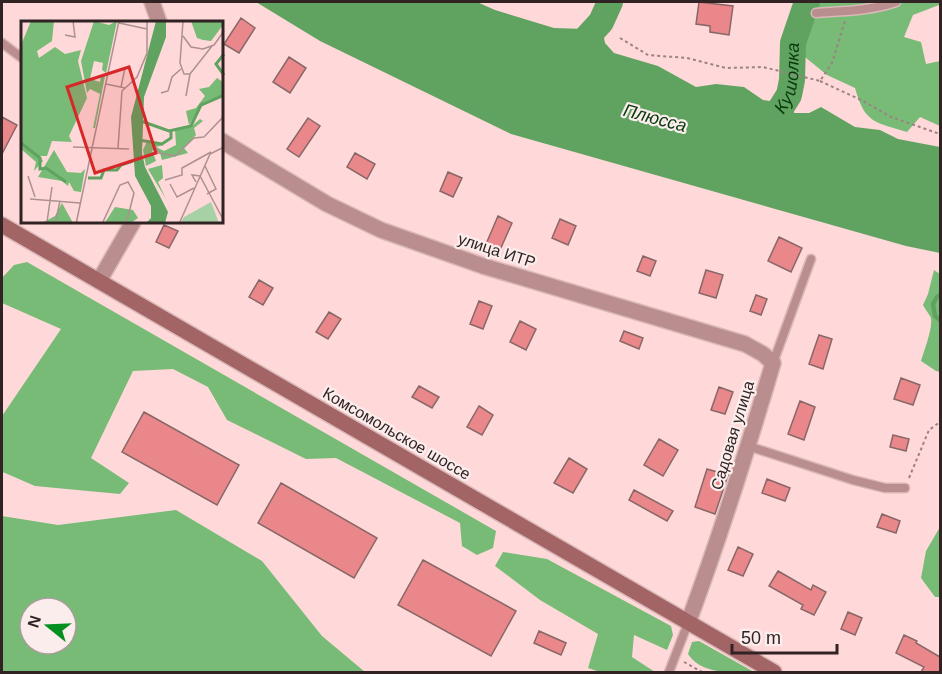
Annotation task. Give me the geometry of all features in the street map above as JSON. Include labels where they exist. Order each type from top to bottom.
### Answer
[{"type":"main road","name":"Комсомольское шоссе","points":[[2,225],[774,672]]},
{"type":"street","points":[[152,2],[159,21]]},
{"type":"street","name":"улица ИТР","points":[[224,142],[327,204],[381,230],[483,266],[745,344],[763,354],[773,363]]},
{"type":"street","points":[[99,281],[132,224]]},
{"type":"street","name":"Садовая улица","points":[[688,622],[712,558],[773,363]]},
{"type":"lane","points":[[816,13],[865,10],[896,2]]},
{"type":"lane","points":[[2,43],[21,57]]},
{"type":"lane","name":"Садовая улица","points":[[773,363],[811,259]]},
{"type":"lane","points":[[748,446],[853,480],[885,488],[905,488]]},
{"type":"lane","points":[[669,672],[688,622]]},
{"type":"path","points":[[820,81],[832,63],[849,11]]},
{"type":"path","points":[[620,38],[648,55],[687,58],[726,68],[763,67],[820,81],[891,117],[940,134]]},
{"type":"path","points":[[905,488],[929,430],[940,422]]},
{"type":"path","points":[[675,656],[702,672]]},
{"type":"shaded area","points":[[820,2],[939,2],[939,5],[913,15],[904,37],[921,42],[926,64],[940,61],[940,126],[920,117],[907,132],[873,120],[863,109],[855,88],[827,75],[800,53],[808,39],[807,21]]},
{"type":"shaded area","points":[[27,262],[496,531],[493,548],[477,555],[462,546],[460,523],[336,458],[306,459],[227,420],[208,387],[173,369],[133,371],[91,458],[129,483],[120,494],[35,486],[2,472],[2,416],[61,329],[2,303],[2,278],[14,265]]},
{"type":"shaded area","points":[[934,270],[940,274],[940,372],[921,361],[931,322],[923,305]]},
{"type":"shaded area","points":[[176,510],[262,561],[322,636],[365,672],[2,672],[2,516],[58,525]]},
{"type":"shaded area","points":[[940,527],[940,597],[935,597],[921,578],[926,551]]},
{"type":"shaded area","points":[[503,552],[547,559],[671,626],[673,635],[667,650],[634,635],[632,657],[655,672],[600,672],[588,668],[598,634],[540,600],[495,566]]},
{"type":"shaded area","points":[[699,641],[754,672],[717,671],[700,665],[688,654],[692,642]]},
{"type":"water","name":"Плюсса","points":[[256,2],[477,2],[495,10],[554,28],[584,29],[601,22],[605,43],[614,53],[658,66],[696,87],[716,84],[744,87],[763,100],[777,102],[789,95],[794,102],[794,113],[809,113],[821,107],[855,127],[880,130],[898,139],[940,147],[940,253],[906,246],[511,134],[320,41]]},
{"type":"building","points":[[699,2],[733,6],[729,35],[710,32],[710,26],[696,24]]},
{"type":"building","points":[[241,18],[255,28],[239,53],[224,44]]},
{"type":"building","points":[[289,57],[306,68],[290,93],[273,82]]},
{"type":"building","points":[[2,117],[17,125],[2,154]]},
{"type":"building","points":[[308,118],[320,126],[299,157],[287,149]]},
{"type":"building","points":[[355,153],[375,164],[367,179],[347,167]]},
{"type":"building","points":[[448,172],[462,178],[453,197],[440,191]]},
{"type":"building","points":[[498,216],[512,223],[500,250],[486,244]]},
{"type":"building","points":[[560,219],[576,226],[568,245],[552,238]]},
{"type":"building","points":[[164,225],[178,231],[169,248],[156,242]]},
{"type":"building","points":[[779,237],[802,248],[791,272],[768,261]]},
{"type":"building","points":[[643,256],[656,261],[650,276],[637,271]]},
{"type":"building","points":[[706,270],[723,275],[716,298],[699,293]]},
{"type":"building","points":[[259,280],[273,288],[263,305],[249,297]]},
{"type":"building","points":[[756,295],[767,299],[761,315],[750,311]]},
{"type":"building","points":[[479,301],[492,306],[483,329],[470,324]]},
{"type":"building","points":[[329,312],[341,319],[328,339],[316,332]]},
{"type":"building","points":[[520,321],[536,329],[526,350],[510,342]]},
{"type":"building","points":[[624,331],[643,338],[639,349],[620,341]]},
{"type":"building","points":[[819,335],[832,339],[823,369],[809,364]]},
{"type":"building","points":[[901,378],[920,385],[913,405],[894,399]]},
{"type":"building","points":[[419,386],[439,397],[432,408],[412,397]]},
{"type":"building","points":[[719,387],[733,392],[725,414],[711,410]]},
{"type":"building","points":[[800,401],[815,407],[804,440],[788,434]]},
{"type":"building","points":[[479,406],[493,415],[482,435],[467,427]]},
{"type":"building","points":[[144,412],[239,465],[217,505],[122,452]]},
{"type":"building","points":[[893,435],[909,439],[906,451],[890,447]]},
{"type":"building","points":[[659,439],[678,450],[663,476],[644,465]]},
{"type":"building","points":[[569,458],[587,469],[573,493],[554,483]]},
{"type":"building","points":[[707,469],[728,475],[715,514],[695,507]]},
{"type":"building","points":[[767,479],[790,488],[785,501],[762,493]]},
{"type":"building","points":[[281,483],[377,538],[354,578],[258,523]]},
{"type":"building","points":[[634,490],[673,511],[667,521],[629,500]]},
{"type":"building","points":[[882,514],[900,521],[896,533],[877,527]]},
{"type":"building","points":[[738,547],[753,554],[743,576],[728,570]]},
{"type":"building","points":[[423,560],[516,611],[491,656],[398,605]]},
{"type":"building","points":[[778,571],[811,590],[813,585],[826,592],[814,615],[801,609],[803,605],[769,586]]},
{"type":"building","points":[[848,612],[862,618],[855,635],[841,629]]},
{"type":"building","points":[[539,631],[566,643],[561,655],[534,643]]},
{"type":"building","points":[[904,635],[940,657],[940,672],[921,672],[924,667],[896,653]]},
{"type":"waterway","name":"Кушолка","points":[[578,47],[601,22],[610,2]]},
{"type":"waterway","name":"Кушолка","points":[[770,125],[789,95],[792,80],[793,43],[807,2]]},
{"type":"waterway","points":[[940,295],[933,304],[935,316],[940,320]]}]
